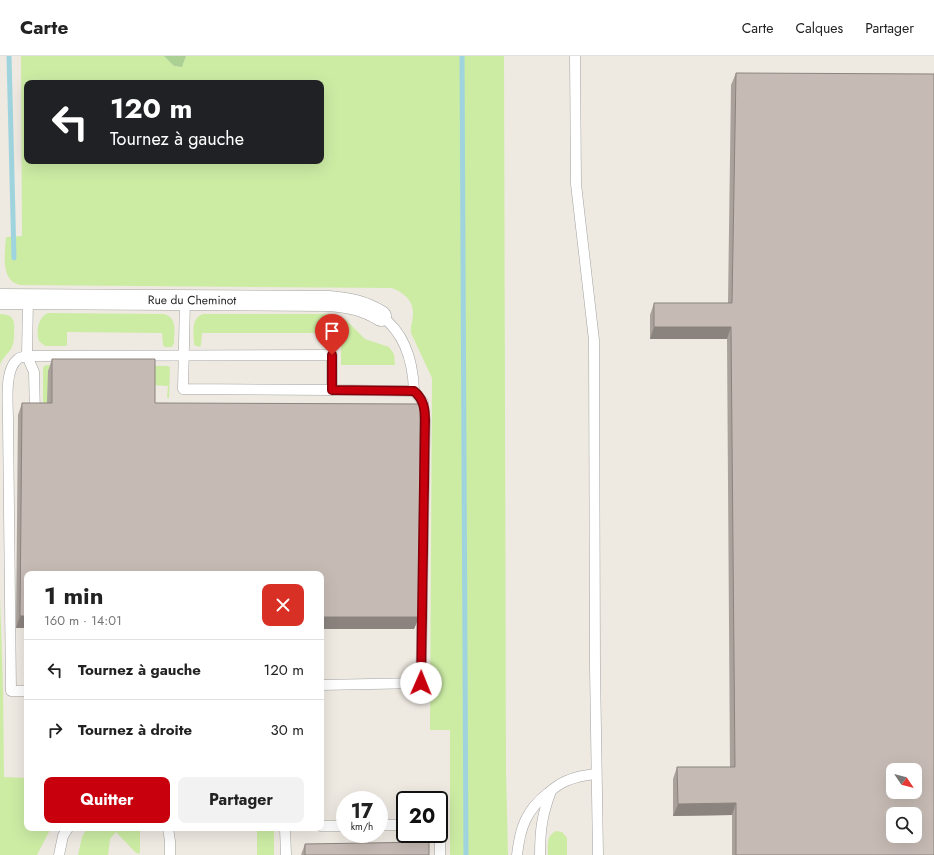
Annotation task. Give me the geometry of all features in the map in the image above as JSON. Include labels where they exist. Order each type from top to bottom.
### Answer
[{"type":"street","name":"Rue du Cheminot","points":[[0,299],[335,302],[357,304],[368,308],[381,316]]},
{"type":"lane","points":[[575,56],[576,184],[594,340],[596,774],[598,855]]},
{"type":"lane","points":[[28,300],[27,356],[33,368],[35,415]]},
{"type":"lane","points":[[185,300],[183,389],[414,391],[420,396],[423,402],[425,420],[421,683],[324,685]]},
{"type":"lane","points":[[381,316],[392,325],[408,354],[413,372],[414,391]]},
{"type":"lane","points":[[24,691],[11,691],[8,387],[10,370],[17,360],[27,356],[332,355],[332,390]]},
{"type":"lane","points":[[517,855],[520,835],[529,813],[538,801],[558,785],[567,780],[596,774]]},
{"type":"lane","points":[[540,855],[541,824],[550,791]]},
{"type":"lane","points":[[324,826],[336,826]]},
{"type":"lane","points":[[59,855],[63,836],[66,831]]},
{"type":"lane","points":[[168,831],[170,855]]},
{"type":"lane","points":[[285,831],[286,855]]},
{"type":"lane","points":[[440,843],[440,855]]},
{"type":"green space","points":[[21,56],[164,56],[174,66],[182,67],[186,56],[504,56],[506,770],[508,855],[450,855],[450,730],[430,730],[432,378],[411,333],[413,309],[410,301],[400,292],[392,288],[20,285],[9,278],[5,266],[6,237],[22,236]]},
{"type":"green space","points":[[164,56],[186,56],[182,67],[174,66]]},
{"type":"green space","points":[[48,313],[164,314],[173,322],[175,330],[174,343],[172,347],[165,347],[163,345],[162,333],[67,332],[67,345],[45,346],[39,341],[38,329],[40,321]]},
{"type":"green space","points":[[0,314],[8,315],[13,319],[14,339],[11,349],[0,365]]},
{"type":"green space","points":[[203,314],[327,314],[345,319],[365,339],[389,347],[394,354],[395,365],[341,365],[341,333],[202,333],[200,347],[194,345],[194,323],[199,316]]},
{"type":"green space","points":[[47,365],[65,365],[47,415],[43,415],[43,368]]},
{"type":"green space","points":[[85,365],[170,367],[169,398],[167,398],[168,386],[151,385]]},
{"type":"green space","points":[[0,595],[4,777],[24,778],[24,831],[49,831],[37,855],[0,855]]},
{"type":"green space","points":[[85,831],[140,831],[140,852],[139,854],[135,852],[116,832],[110,839],[108,855],[78,855],[82,837]]},
{"type":"green space","points":[[257,831],[274,831],[274,855],[257,855]]},
{"type":"green space","points":[[556,831],[562,832],[567,838],[567,855],[548,855],[549,838]]},
{"type":"building","points":[[736,73],[934,74],[934,855],[736,855],[736,803],[678,804],[677,767],[735,767],[731,327],[654,327],[654,303],[732,303]]},
{"type":"building","points":[[52,359],[155,359],[155,403],[420,404],[419,617],[324,617],[324,571],[24,571],[24,616],[20,616],[22,403],[52,403]]},
{"type":"building","points":[[429,843],[429,855],[305,855],[305,844]]},
{"type":"waterway","points":[[9,56],[14,258]]},
{"type":"waterway","points":[[462,56],[466,855]]},
{"type":"route","points":[[332,355],[332,390],[414,391],[420,396],[423,402],[425,420],[421,683]]}]
